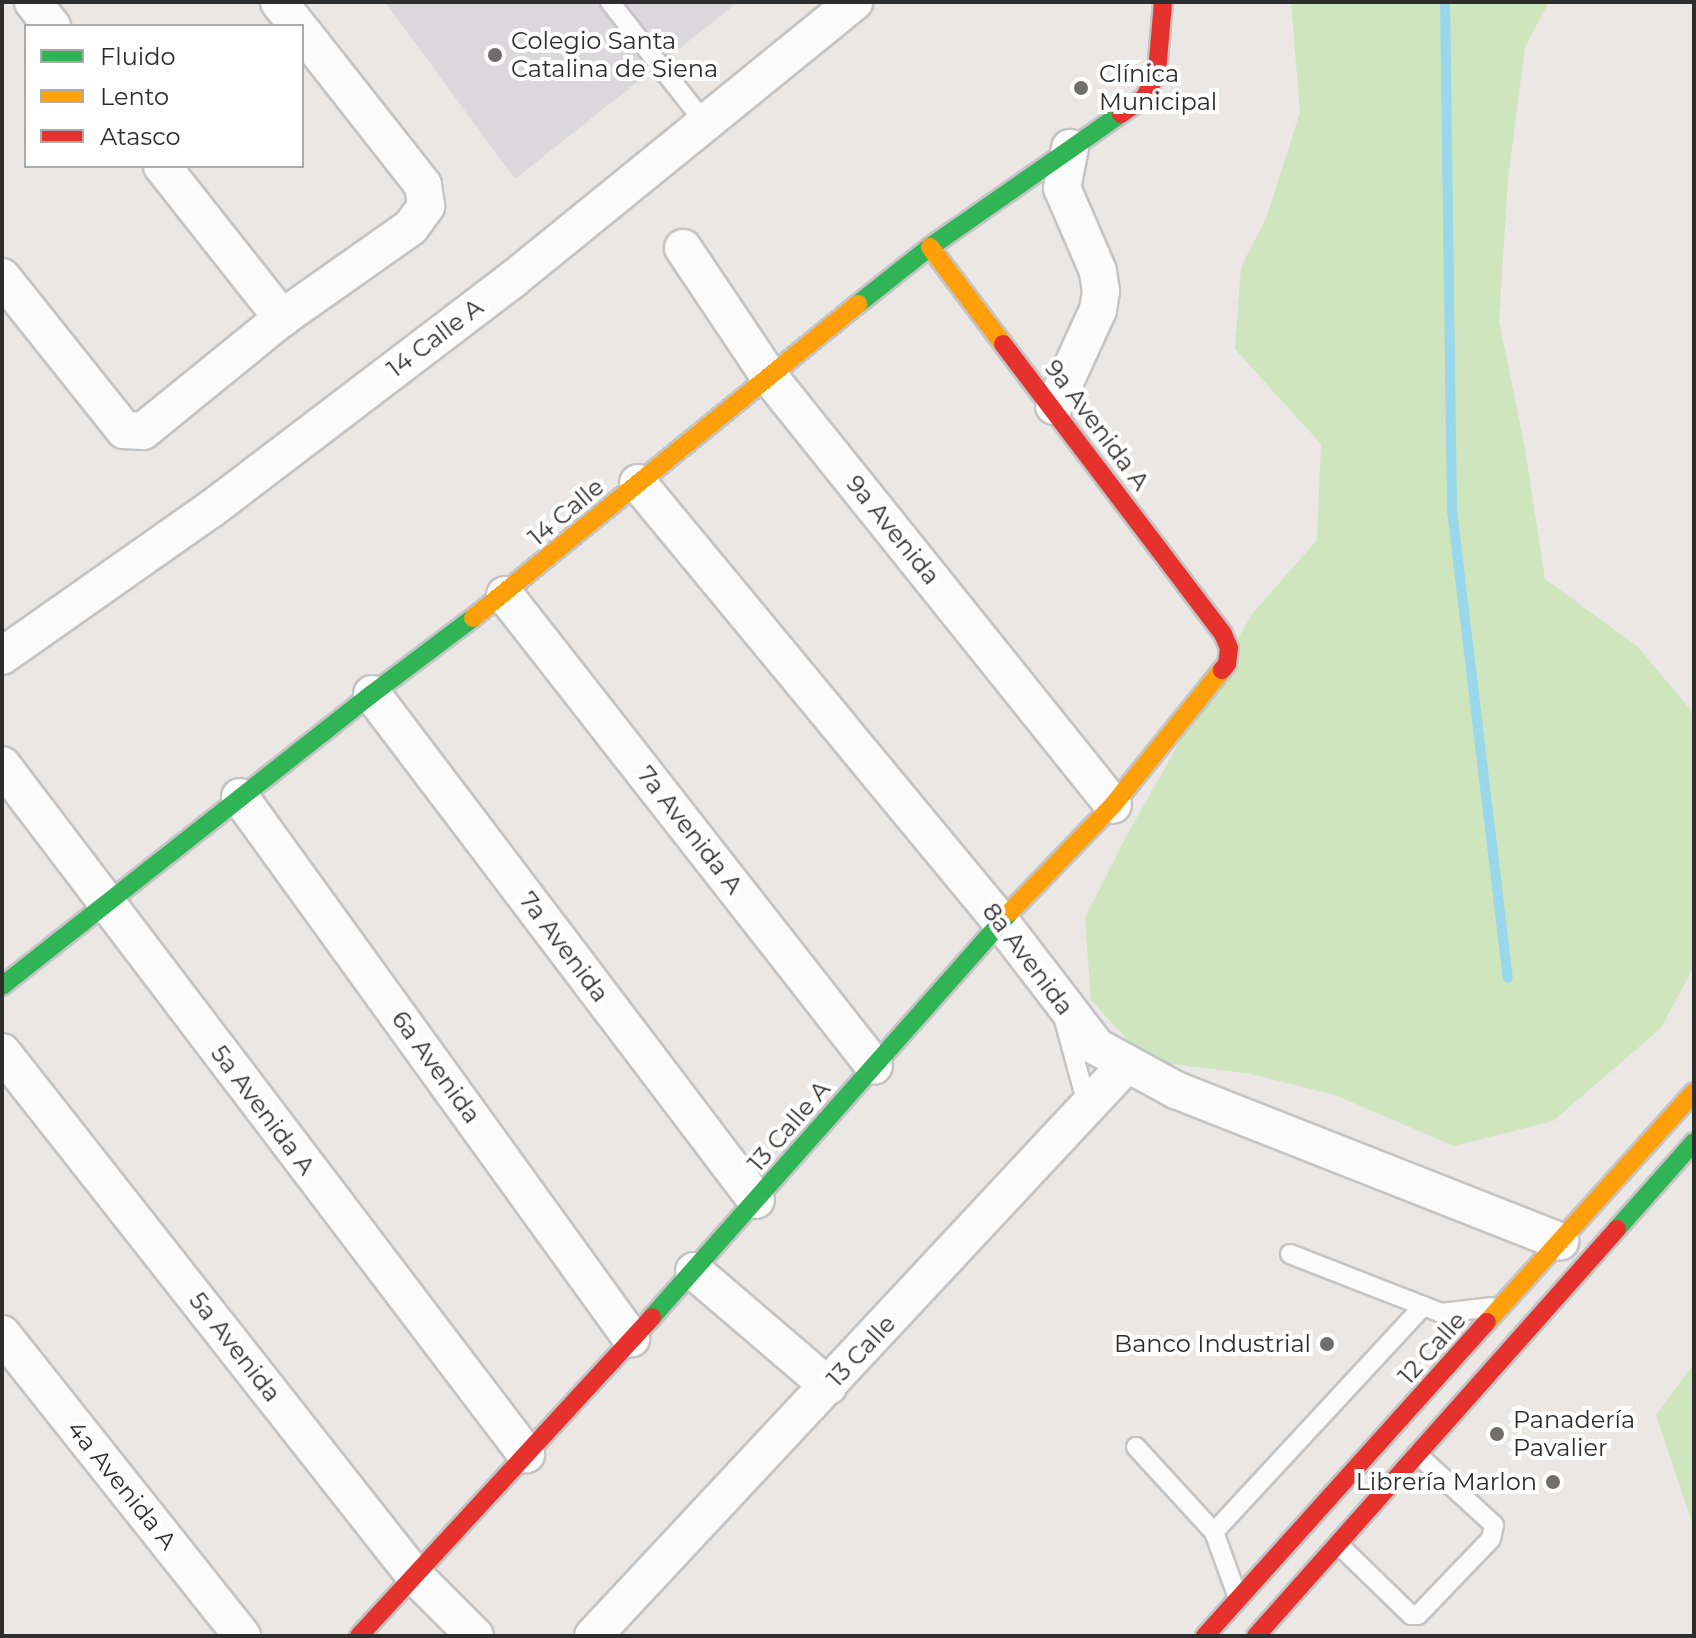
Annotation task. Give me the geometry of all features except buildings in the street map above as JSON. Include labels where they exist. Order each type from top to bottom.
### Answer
[{"type":"street","points":[[33,2],[50,24]]},
{"type":"street","points":[[279,2],[296,24]]},
{"type":"street","name":"14 Calle A","points":[[2,656],[210,510],[512,280],[854,2]]},
{"type":"street","name":"14 Calle","points":[[2,986],[372,694],[505,595],[768,375],[930,247],[1145,97],[1157,72],[1163,2]]},
{"type":"street","points":[[2,277],[124,430],[143,431],[282,318],[411,227],[426,206],[423,185],[304,34]]},
{"type":"street","points":[[1054,406],[1098,310],[1101,291],[1098,271],[1062,188],[1070,148]]},
{"type":"street","points":[[164,168],[282,318]]},
{"type":"street","name":"9a Avenida A","points":[[930,247],[1054,406],[1223,634]]},
{"type":"street","name":"9a Avenida","points":[[683,248],[768,375],[1113,805]]},
{"type":"street","name":"8a Avenida","points":[[638,483],[1001,922],[1097,1047],[1176,1090],[1560,1241]]},
{"type":"street","name":"7a Avenida A","points":[[505,595],[874,1066]]},
{"type":"street","name":"13 Calle A","points":[[359,1636],[694,1271],[1001,922],[1113,805],[1227,664],[1229,648],[1223,634]]},
{"type":"street","name":"7a Avenida","points":[[372,694],[756,1200]]},
{"type":"street","name":"5a Avenida A","points":[[2,765],[526,1454]]},
{"type":"street","name":"6a Avenida","points":[[240,797],[631,1338]]},
{"type":"street","name":"5a Avenida","points":[[2,1052],[414,1575],[475,1636]]},
{"type":"street","name":"13 Calle","points":[[593,1636],[1127,1064]]},
{"type":"street","name":"12 Calle","points":[[1205,1636],[1694,1092]]},
{"type":"street","points":[[1256,1636],[1694,1142]]},
{"type":"street","points":[[694,1271],[828,1386]]},
{"type":"street","name":"4a Avenida A","points":[[2,1334],[242,1636]]},
{"type":"lane","points":[[610,2],[705,123]]},
{"type":"lane","points":[[1060,1002],[1088,1109]]},
{"type":"lane","points":[[1290,1254],[1441,1313],[1502,1306]]},
{"type":"lane","points":[[1214,1532],[1423,1306]]},
{"type":"lane","points":[[1136,1447],[1214,1532],[1238,1599]]},
{"type":"lane","points":[[1338,1544],[1411,1615],[1418,1615],[1491,1539],[1494,1525],[1417,1454]]},
{"type":"shaded area","name":"Colegio Santa Catalina de Siena","points":[[385,2],[738,2],[515,179]]},
{"type":"green space","points":[[1291,2],[1549,2],[1525,47],[1508,179],[1499,321],[1525,448],[1545,579],[1638,647],[1694,714],[1694,966],[1661,1028],[1553,1121],[1454,1146],[1335,1095],[1247,1073],[1147,1061],[1091,1000],[1085,918],[1128,833],[1252,614],[1317,540],[1321,444],[1235,349],[1241,267],[1267,216],[1300,112]]},
{"type":"green space","points":[[1694,1363],[1694,1528],[1656,1415]]},
{"type":"waterway","points":[[1445,2],[1452,510],[1508,978]]},
{"type":"traffic: fast","points":[[858,304],[930,247],[1121,114]]},
{"type":"traffic: fast","points":[[2,986],[473,618]]},
{"type":"traffic: fast","points":[[652,1317],[1010,912]]},
{"type":"traffic: fast","points":[[1617,1229],[1694,1142]]},
{"type":"traffic: slow","points":[[930,247],[1003,344]]},
{"type":"traffic: slow","points":[[473,618],[858,304]]},
{"type":"traffic: slow","points":[[1010,912],[1113,805],[1222,670]]},
{"type":"traffic: slow","points":[[1487,1322],[1694,1092]]},
{"type":"traffic: jam","points":[[1121,114],[1145,97],[1157,72],[1163,2]]},
{"type":"traffic: jam","points":[[1003,344],[1223,634],[1229,648],[1227,664],[1222,670]]},
{"type":"traffic: jam","points":[[1256,1636],[1617,1229]]},
{"type":"traffic: jam","points":[[359,1636],[652,1317]]},
{"type":"traffic: jam","points":[[1205,1636],[1487,1322]]},
{"type":"place","name":"Colegio Santa Catalina de Siena","points":[[495,55]]},
{"type":"place","name":"Clínica Municipal","points":[[1081,88]]},
{"type":"place","name":"Banco Industrial","points":[[1327,1344]]},
{"type":"place","name":"Panadería Pavalier","points":[[1497,1434]]},
{"type":"place","name":"Librería Marlon","points":[[1553,1482]]}]
